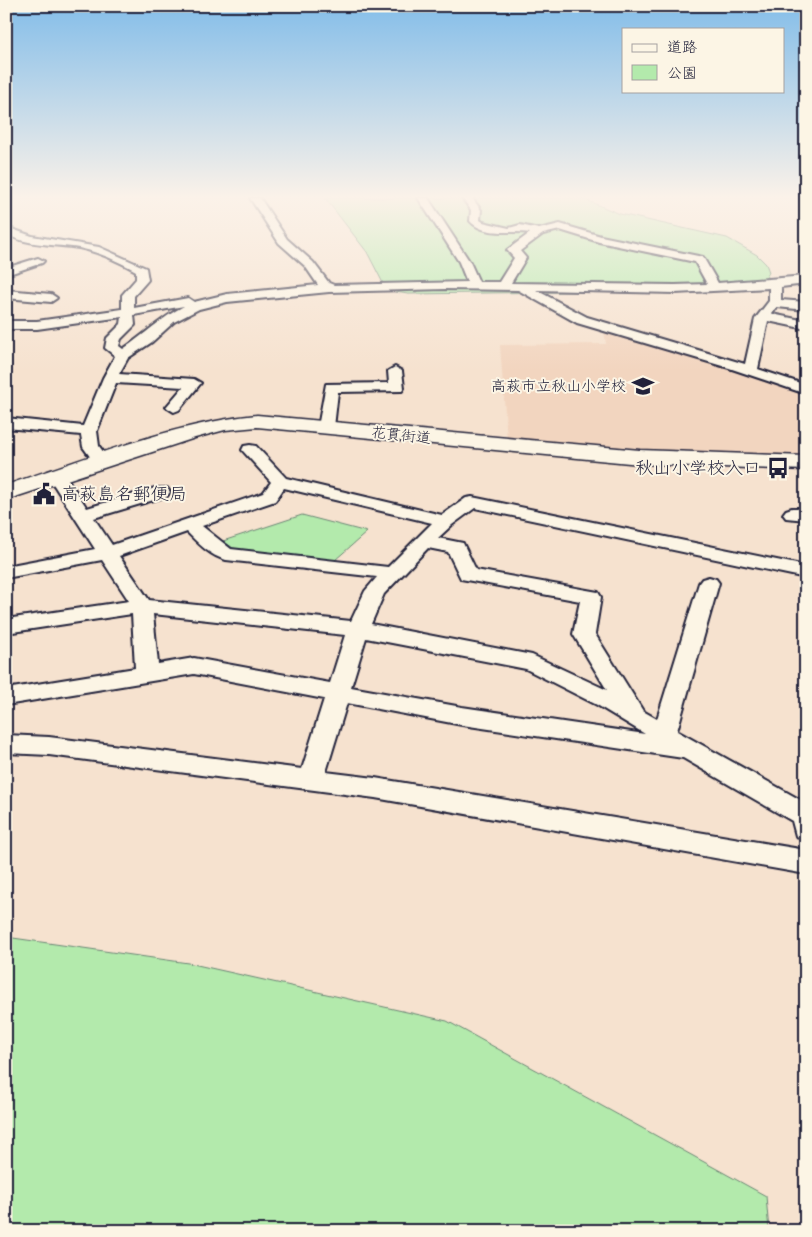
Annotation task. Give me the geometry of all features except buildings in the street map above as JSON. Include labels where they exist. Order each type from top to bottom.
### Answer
[{"type":"highway","name":"花貫街道","points":[[6,493],[153,444],[225,424],[258,421],[640,457],[806,463]]},
{"type":"street","points":[[111,256],[142,270],[142,280],[128,295],[128,325],[114,338],[112,348],[124,355]]},
{"type":"street","points":[[300,256],[309,264],[328,288]]},
{"type":"street","points":[[461,256],[474,286]]},
{"type":"street","points":[[507,287],[506,282],[515,270],[520,258],[518,256]]},
{"type":"street","points":[[637,256],[669,262],[676,256]]},
{"type":"street","points":[[685,256],[699,259],[714,286]]},
{"type":"street","points":[[6,272],[38,261]]},
{"type":"street","points":[[11,325],[36,325],[88,316],[129,313],[191,302],[328,288],[474,286],[665,289],[775,284],[806,280]]},
{"type":"street","points":[[751,370],[764,316],[774,303],[775,284]]},
{"type":"street","points":[[522,287],[582,320],[751,370],[806,390]]},
{"type":"street","points":[[6,294],[45,298],[11,325]]},
{"type":"street","points":[[102,461],[91,447],[89,431],[110,378],[124,355],[176,314],[221,300]]},
{"type":"street","points":[[774,303],[806,306]]},
{"type":"street","points":[[764,316],[806,326]]},
{"type":"street","points":[[326,427],[331,387],[397,388],[394,372]]},
{"type":"street","points":[[110,378],[194,383],[174,407]]},
{"type":"street","points":[[6,423],[89,431]]},
{"type":"street","points":[[250,450],[280,482],[445,521]]},
{"type":"street","points":[[57,476],[85,515],[142,606],[148,674]]},
{"type":"street","points":[[6,572],[108,553],[269,497],[280,482]]},
{"type":"street","points":[[85,515],[160,492]]},
{"type":"street","points":[[310,778],[358,629],[375,591],[445,521],[472,502],[806,572]]},
{"type":"street","points":[[190,524],[208,542],[226,554],[392,574]]},
{"type":"street","points":[[424,542],[456,547],[468,575],[591,597],[584,634],[634,717]]},
{"type":"street","points":[[664,735],[709,582]]},
{"type":"street","points":[[6,626],[142,606],[358,629],[532,663],[605,699],[805,819]]},
{"type":"street","points":[[6,697],[194,666],[462,716],[690,750]]},
{"type":"street","points":[[6,744],[59,747],[310,778],[806,862]]},
{"type":"shaded area","name":"高萩市立秋山小学校","points":[[604,331],[760,377],[806,396],[806,457],[659,453],[507,439],[500,345],[606,344]]},
{"type":"green space","points":[[369,256],[758,256],[766,264],[769,272],[765,280],[748,287],[728,290],[408,294],[395,292],[384,285]]},
{"type":"green space","points":[[302,515],[367,532],[335,560],[239,552],[223,541]]},
{"type":"green space","points":[[6,937],[188,963],[447,1021],[766,1196],[769,1231],[6,1231]]},
{"type":"place","name":"高萩市立秋山小学校","points":[[643,386]]},
{"type":"place","name":"秋山小学校入口","points":[[778,468]]},
{"type":"place","name":"高萩島名郵便局","points":[[44,494]]}]
